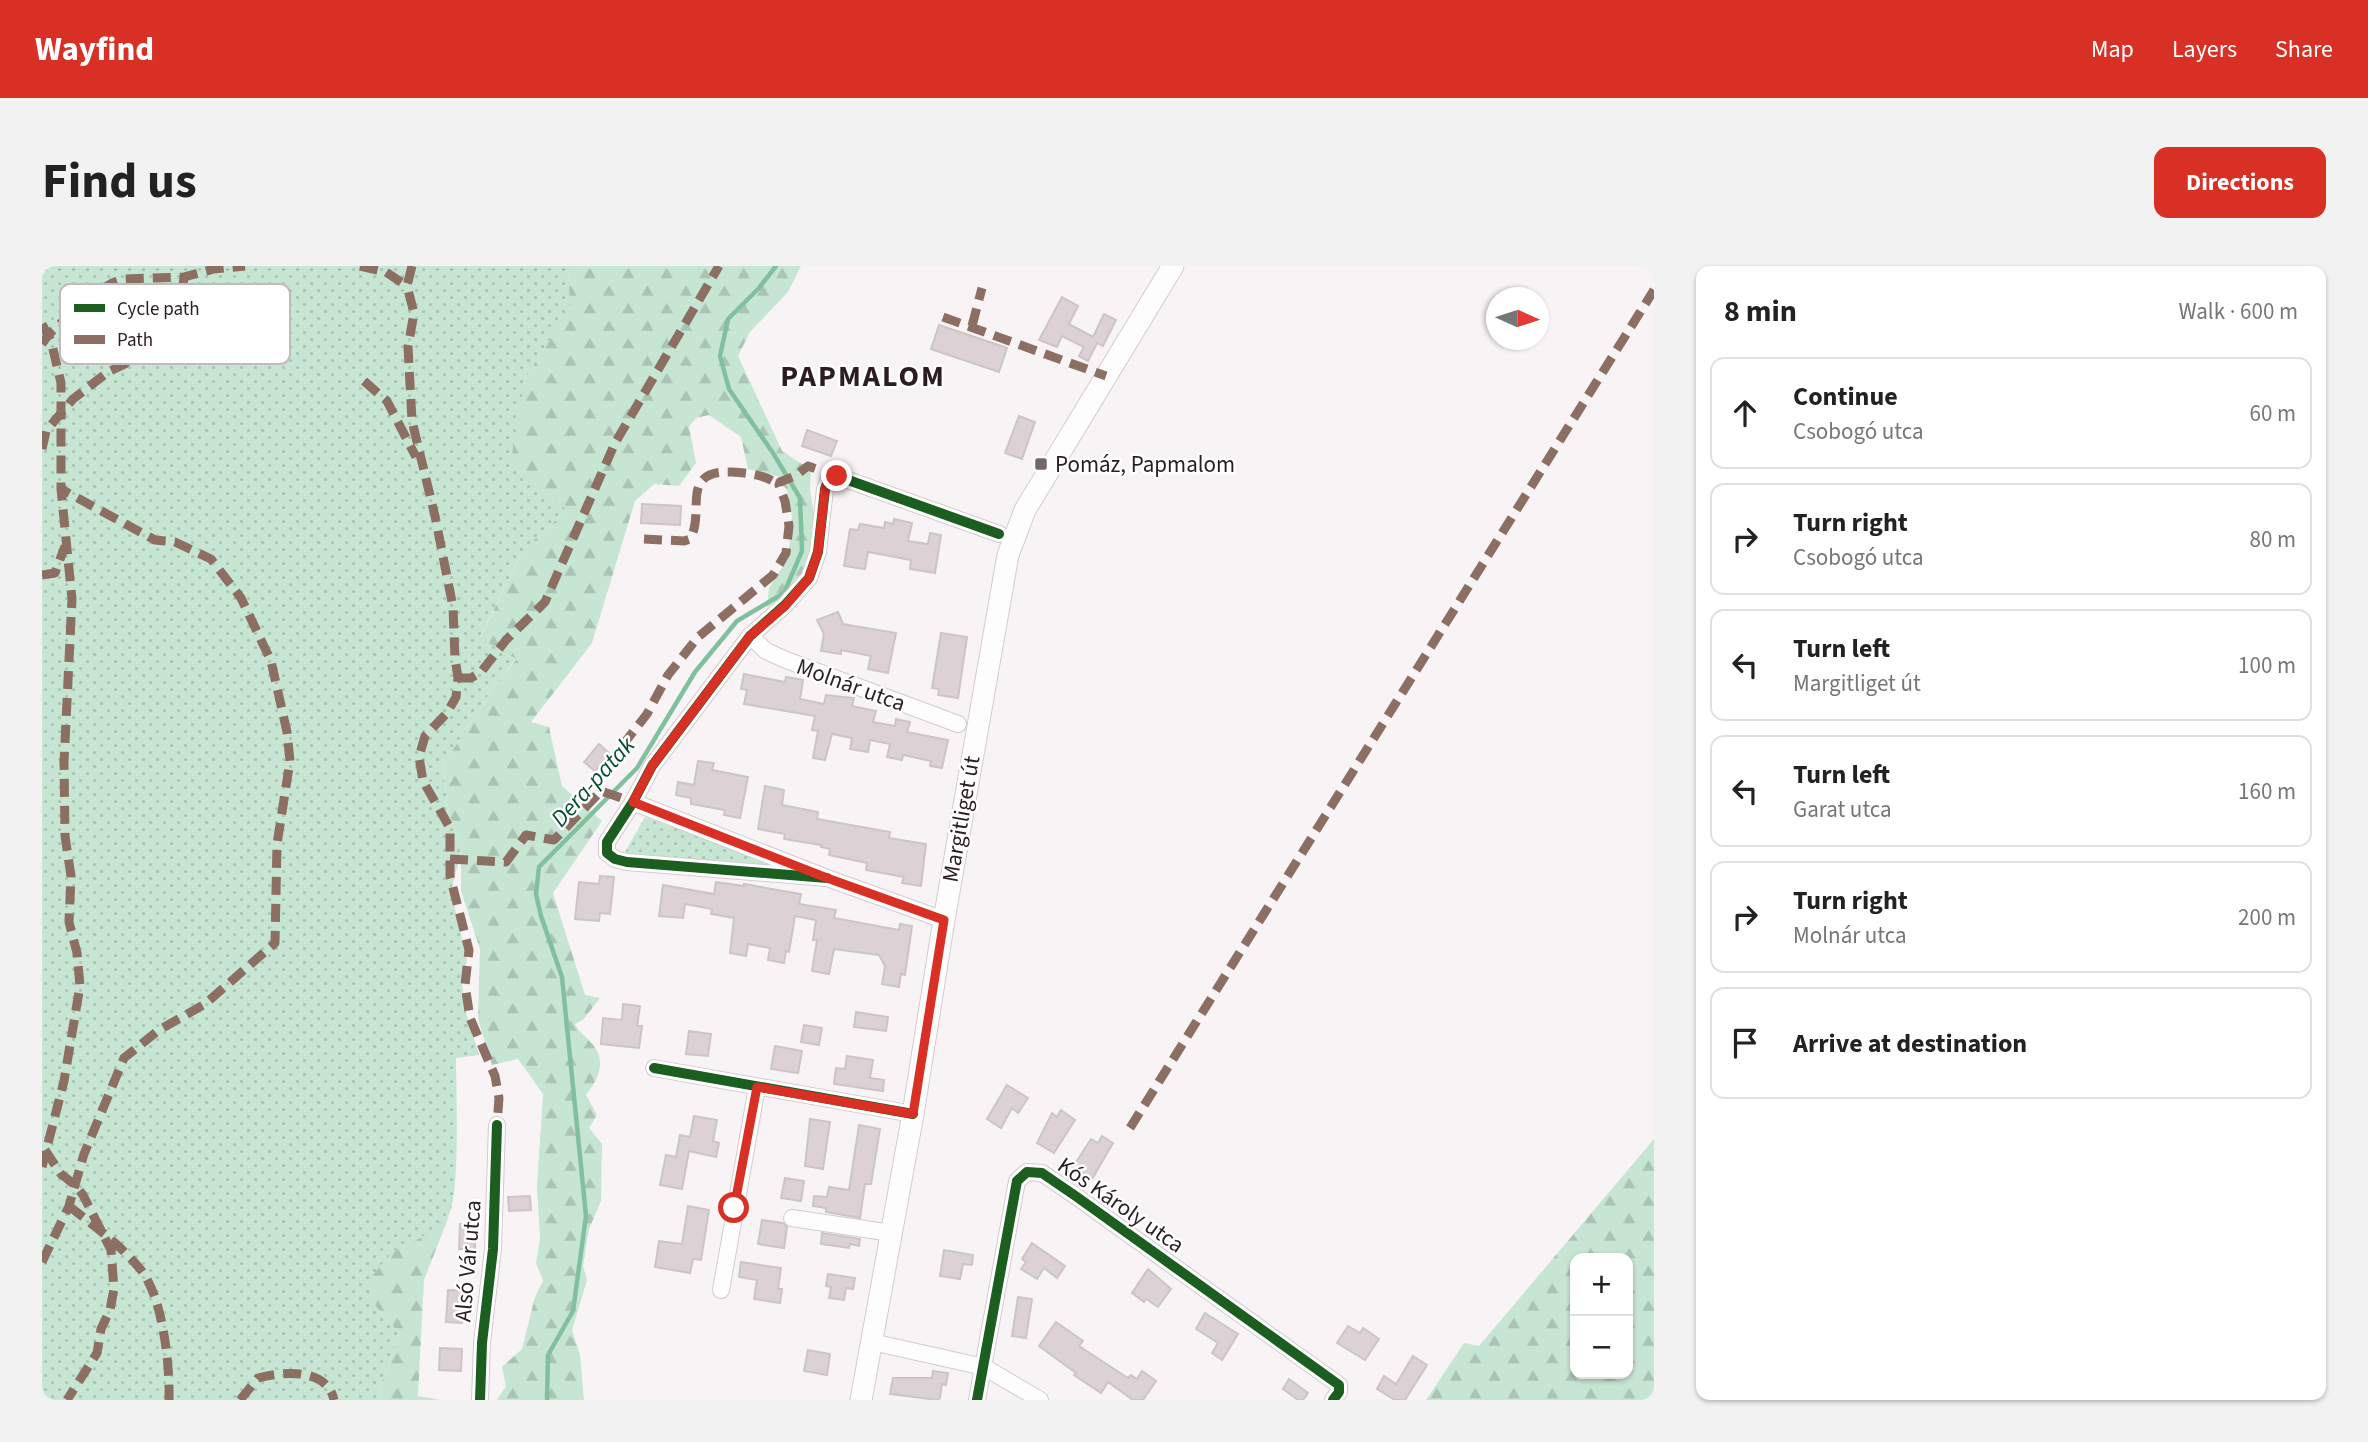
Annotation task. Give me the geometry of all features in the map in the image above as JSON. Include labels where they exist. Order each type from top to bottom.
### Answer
[{"type":"main road","name":"Margitliget út","points":[[861,1400],[913,1114],[1005,568],[1025,510],[1173,266]]},
{"type":"street","points":[[827,878],[627,862],[615,859],[607,853],[607,842],[652,766],[750,636],[785,606],[809,578],[818,552],[825,489],[829,479],[837,476],[999,534]]},
{"type":"street","name":"Molnár utca","points":[[750,636],[766,651],[786,660],[958,724]]},
{"type":"street","points":[[633,802],[827,878],[944,920]]},
{"type":"street","points":[[654,1068],[913,1114]]},
{"type":"street","points":[[721,1290],[757,1087]]},
{"type":"street","name":"Alsó Vár utca","points":[[480,1400],[482,1343],[493,1249],[497,1125]]},
{"type":"street","name":"Kós Károly utca","points":[[984,1367],[1017,1181],[1027,1172],[1042,1173],[1339,1385],[1339,1391],[1333,1400]]},
{"type":"street","points":[[792,1218],[891,1233]]},
{"type":"street","points":[[872,1342],[984,1367],[1040,1400]]},
{"type":"street","points":[[977,1400],[984,1367]]},
{"type":"green space","points":[[42,266],[568,266],[571,307],[525,379],[567,510],[523,550],[480,637],[517,658],[499,679],[443,765],[447,804],[461,852],[451,891],[467,960],[462,983],[466,1012],[479,1055],[456,1058],[456,1168],[451,1208],[447,1218],[421,1238],[392,1252],[372,1302],[399,1333],[378,1390],[381,1400],[42,1400]]},
{"type":"green space","points":[[568,266],[801,266],[788,292],[750,332],[738,356],[782,451],[811,470],[810,490],[814,514],[811,543],[802,579],[784,598],[767,607],[769,588],[788,558],[792,517],[788,492],[777,476],[748,469],[741,437],[709,415],[696,418],[689,427],[696,463],[679,486],[654,484],[635,501],[592,643],[531,722],[549,727],[562,786],[602,821],[553,893],[585,995],[600,998],[583,1020],[575,1024],[600,1058],[597,1077],[586,1095],[597,1115],[589,1128],[602,1144],[601,1201],[589,1229],[583,1266],[587,1280],[572,1330],[580,1355],[584,1400],[497,1400],[506,1386],[502,1367],[522,1349],[535,1297],[543,1281],[536,1263],[540,1238],[537,1186],[543,1094],[518,1059],[492,1065],[478,1019],[480,949],[461,891],[461,852],[447,804],[443,765],[499,679],[517,659],[480,638],[523,550],[567,510],[510,466],[525,379],[570,307]]},
{"type":"green space","points":[[645,817],[789,870],[629,856],[625,852]]},
{"type":"green space","points":[[1654,1139],[1654,1400],[1426,1400],[1464,1343],[1479,1346]]},
{"type":"green space","points":[[449,1216],[424,1280],[418,1396],[441,1400],[381,1400],[378,1390],[399,1333],[372,1302],[368,1281],[392,1252],[422,1237]]},
{"type":"building","points":[[1062,297],[1078,306],[1069,324],[1093,337],[1104,314],[1116,320],[1103,346],[1097,343],[1088,361],[1079,356],[1084,347],[1062,336],[1057,347],[1039,340]]},
{"type":"building","points":[[939,325],[1007,348],[999,372],[931,349]]},
{"type":"building","points":[[1019,416],[1035,422],[1022,459],[1005,453]]},
{"type":"building","points":[[807,430],[837,441],[831,456],[802,446]]},
{"type":"building","points":[[642,504],[681,506],[680,525],[641,523]]},
{"type":"building","points":[[894,519],[912,523],[908,541],[928,544],[930,533],[941,535],[935,573],[910,569],[911,560],[868,552],[865,569],[844,566],[850,529],[858,530],[860,524],[884,528],[885,522],[893,524]]},
{"type":"building","points":[[838,612],[843,624],[896,633],[888,673],[868,669],[871,656],[841,650],[841,654],[821,651],[824,634],[817,620]]},
{"type":"building","points":[[941,633],[967,637],[958,698],[938,695],[939,689],[932,688]]},
{"type":"building","points":[[744,674],[785,682],[786,677],[803,680],[800,699],[824,704],[826,695],[854,698],[852,706],[876,711],[873,722],[895,726],[896,719],[910,722],[907,732],[948,740],[942,768],[930,766],[931,761],[903,755],[902,760],[887,757],[890,744],[870,740],[868,752],[850,749],[852,738],[832,734],[825,760],[813,758],[818,731],[812,730],[815,716],[744,704],[747,690],[741,689]]},
{"type":"building","points":[[599,744],[610,754],[595,771],[584,762]]},
{"type":"building","points":[[698,761],[714,763],[712,770],[748,777],[740,818],[724,815],[725,810],[691,804],[691,798],[676,795],[678,782],[694,785]]},
{"type":"building","points":[[765,786],[784,790],[782,805],[818,812],[817,819],[890,832],[889,838],[926,844],[921,886],[902,883],[904,877],[866,870],[867,863],[829,855],[830,849],[821,845],[784,839],[785,834],[758,829]]},
{"type":"building","points":[[600,876],[614,877],[610,914],[600,913],[599,921],[575,919],[579,882],[599,884]]},
{"type":"building","points":[[716,882],[801,894],[799,904],[836,910],[834,918],[899,930],[900,924],[912,926],[905,975],[901,974],[899,987],[882,984],[885,966],[879,955],[834,949],[829,974],[812,971],[817,940],[813,940],[816,920],[795,916],[789,952],[786,951],[784,963],[768,960],[770,948],[748,944],[746,956],[730,953],[734,918],[711,914],[712,909],[685,904],[683,918],[659,916],[663,885],[714,894]]},
{"type":"building","points":[[623,1004],[640,1006],[637,1026],[642,1026],[639,1048],[601,1044],[603,1018],[622,1020]]},
{"type":"building","points":[[856,1012],[888,1017],[886,1031],[854,1027]]},
{"type":"building","points":[[804,1025],[822,1028],[819,1045],[801,1042]]},
{"type":"building","points":[[689,1031],[711,1034],[708,1056],[686,1054]]},
{"type":"building","points":[[775,1046],[802,1051],[798,1073],[771,1069]]},
{"type":"building","points":[[847,1056],[873,1060],[870,1078],[884,1080],[883,1091],[834,1084],[836,1068],[845,1069]]},
{"type":"building","points":[[1007,1085],[1028,1098],[1018,1113],[1012,1108],[1001,1128],[987,1119]]},
{"type":"building","points":[[1061,1110],[1075,1120],[1054,1153],[1037,1143],[1052,1113],[1057,1117]]},
{"type":"building","points":[[694,1116],[717,1120],[713,1141],[719,1143],[716,1157],[689,1151],[682,1189],[660,1185],[666,1155],[676,1157],[680,1135],[690,1137]]},
{"type":"building","points":[[810,1119],[830,1122],[823,1169],[805,1166]]},
{"type":"building","points":[[859,1125],[880,1129],[871,1184],[865,1184],[860,1218],[826,1212],[826,1208],[813,1206],[814,1196],[827,1197],[829,1187],[849,1190]]},
{"type":"building","points":[[1102,1136],[1113,1143],[1092,1179],[1073,1167],[1091,1139],[1098,1143]]},
{"type":"building","points":[[785,1178],[804,1181],[801,1201],[781,1198]]},
{"type":"building","points":[[530,1196],[531,1210],[509,1211],[508,1197]]},
{"type":"building","points":[[688,1206],[709,1210],[701,1260],[693,1259],[690,1273],[655,1267],[659,1241],[682,1244]]},
{"type":"building","points":[[762,1220],[783,1223],[787,1227],[784,1248],[758,1244]]},
{"type":"building","points":[[460,1224],[475,1224],[475,1249],[459,1249]]},
{"type":"building","points":[[822,1233],[860,1239],[859,1246],[850,1244],[849,1248],[821,1244]]},
{"type":"building","points":[[1032,1243],[1065,1266],[1057,1278],[1044,1268],[1037,1279],[1021,1269],[1026,1262],[1022,1259]]},
{"type":"building","points":[[944,1250],[973,1255],[972,1265],[963,1264],[960,1279],[940,1276]]},
{"type":"building","points":[[741,1262],[781,1268],[778,1289],[782,1289],[780,1303],[754,1299],[757,1280],[739,1277]]},
{"type":"building","points":[[1148,1269],[1171,1289],[1158,1307],[1146,1299],[1144,1302],[1132,1293]]},
{"type":"building","points":[[828,1274],[855,1278],[853,1289],[846,1288],[844,1300],[829,1298],[831,1287],[826,1286]]},
{"type":"building","points":[[448,1290],[464,1291],[462,1323],[446,1322]]},
{"type":"building","points":[[1018,1297],[1032,1299],[1026,1338],[1012,1336]]},
{"type":"building","points":[[1205,1313],[1238,1334],[1222,1360],[1212,1353],[1218,1343],[1196,1329]]},
{"type":"building","points":[[1056,1322],[1083,1341],[1079,1346],[1128,1378],[1131,1375],[1137,1379],[1142,1371],[1156,1381],[1143,1400],[1133,1400],[1108,1382],[1101,1393],[1039,1346]]},
{"type":"building","points":[[1348,1326],[1360,1333],[1363,1328],[1379,1339],[1365,1360],[1337,1343]]},
{"type":"building","points":[[440,1348],[462,1349],[461,1371],[439,1370]]},
{"type":"building","points":[[808,1350],[830,1354],[827,1375],[804,1371]]},
{"type":"building","points":[[1413,1356],[1427,1365],[1405,1400],[1395,1400],[1377,1389],[1384,1376],[1396,1384]]},
{"type":"building","points":[[933,1371],[948,1373],[946,1385],[942,1384],[940,1398],[937,1400],[890,1394],[893,1378],[932,1378]]},
{"type":"building","points":[[1289,1379],[1308,1393],[1303,1400],[1298,1400],[1283,1389]]},
{"type":"waterway","name":"Dera-patak","points":[[547,1400],[548,1355],[573,1311],[586,1216],[562,977],[536,894],[539,867],[637,768],[695,672],[737,621],[784,593],[802,551],[800,498],[729,389],[720,356],[728,319],[759,288],[776,266]]},
{"type":"marked path","points":[[110,284],[124,279],[184,277],[214,269],[245,266]]},
{"type":"marked path","points":[[360,266],[386,272],[407,286]]},
{"type":"marked path","points":[[412,266],[407,286],[414,313],[408,347],[412,421],[453,607],[458,678],[456,697],[447,713],[425,736],[419,757],[423,781],[450,828],[450,876],[469,950],[465,985],[470,1018],[495,1076],[499,1098],[497,1125]]},
{"type":"marked path","points":[[458,678],[471,678],[481,672],[506,640],[545,602],[615,443],[719,266]]},
{"type":"marked path","points":[[183,284],[184,277]]},
{"type":"marked path","points":[[972,326],[982,288]]},
{"type":"marked path","points":[[1130,1128],[1654,290]]},
{"type":"marked path","points":[[943,317],[1106,376]]},
{"type":"marked path","points":[[42,324],[51,341],[61,383],[61,489],[72,599],[64,762],[65,836],[71,876],[69,922],[77,953],[80,986],[64,1081],[42,1167]]},
{"type":"marked path","points":[[42,344],[60,324]]},
{"type":"marked path","points":[[42,449],[46,431],[73,399],[108,372],[125,364]]},
{"type":"marked path","points":[[364,381],[387,401],[416,457]]},
{"type":"marked path","points":[[622,746],[647,714],[668,675],[698,637],[773,575],[786,553],[789,526],[780,482],[795,476],[808,466],[837,476]]},
{"type":"marked path","points":[[644,539],[690,539],[696,517],[699,485],[715,473],[750,474],[779,485]]},
{"type":"marked path","points":[[42,1262],[69,1206],[84,1154],[124,1058],[159,1030],[205,1004],[275,943],[277,844],[290,761],[287,732],[271,661],[241,598],[211,559],[175,542],[155,540],[61,489]]},
{"type":"marked path","points":[[42,575],[55,573],[65,546]]},
{"type":"marked path","points":[[450,859],[506,862],[526,835],[554,840],[601,791],[633,802]]},
{"type":"marked path","points":[[45,1150],[61,1174],[83,1195],[111,1250],[114,1289],[110,1310],[101,1329],[97,1353],[67,1400]]},
{"type":"marked path","points":[[69,1206],[125,1252],[149,1282],[164,1332],[169,1400]]},
{"type":"marked path","points":[[240,1400],[258,1378],[292,1373],[314,1377],[323,1382],[334,1400]]},
{"type":"cycle path","points":[[827,878],[627,862],[615,859],[607,853],[607,842],[652,766],[750,636],[785,605],[809,578],[818,552],[825,489],[829,479],[837,476],[999,534]]},
{"type":"cycle path","points":[[654,1068],[913,1114]]},
{"type":"cycle path","points":[[480,1400],[482,1343],[493,1249],[497,1125]]},
{"type":"cycle path","points":[[977,1400],[1017,1181],[1027,1172],[1042,1173],[1339,1385],[1339,1392],[1333,1400]]},
{"type":"place","name":"Pomáz, Papmalom","points":[[1041,464]]},
{"type":"district","name":"PAPMALOM","points":[[863,376]]},
{"type":"route","points":[[734,1208],[757,1087],[913,1114],[944,920],[827,878],[633,802],[652,766],[750,636],[785,606],[809,578],[818,552],[825,489],[829,479],[837,476]]}]
